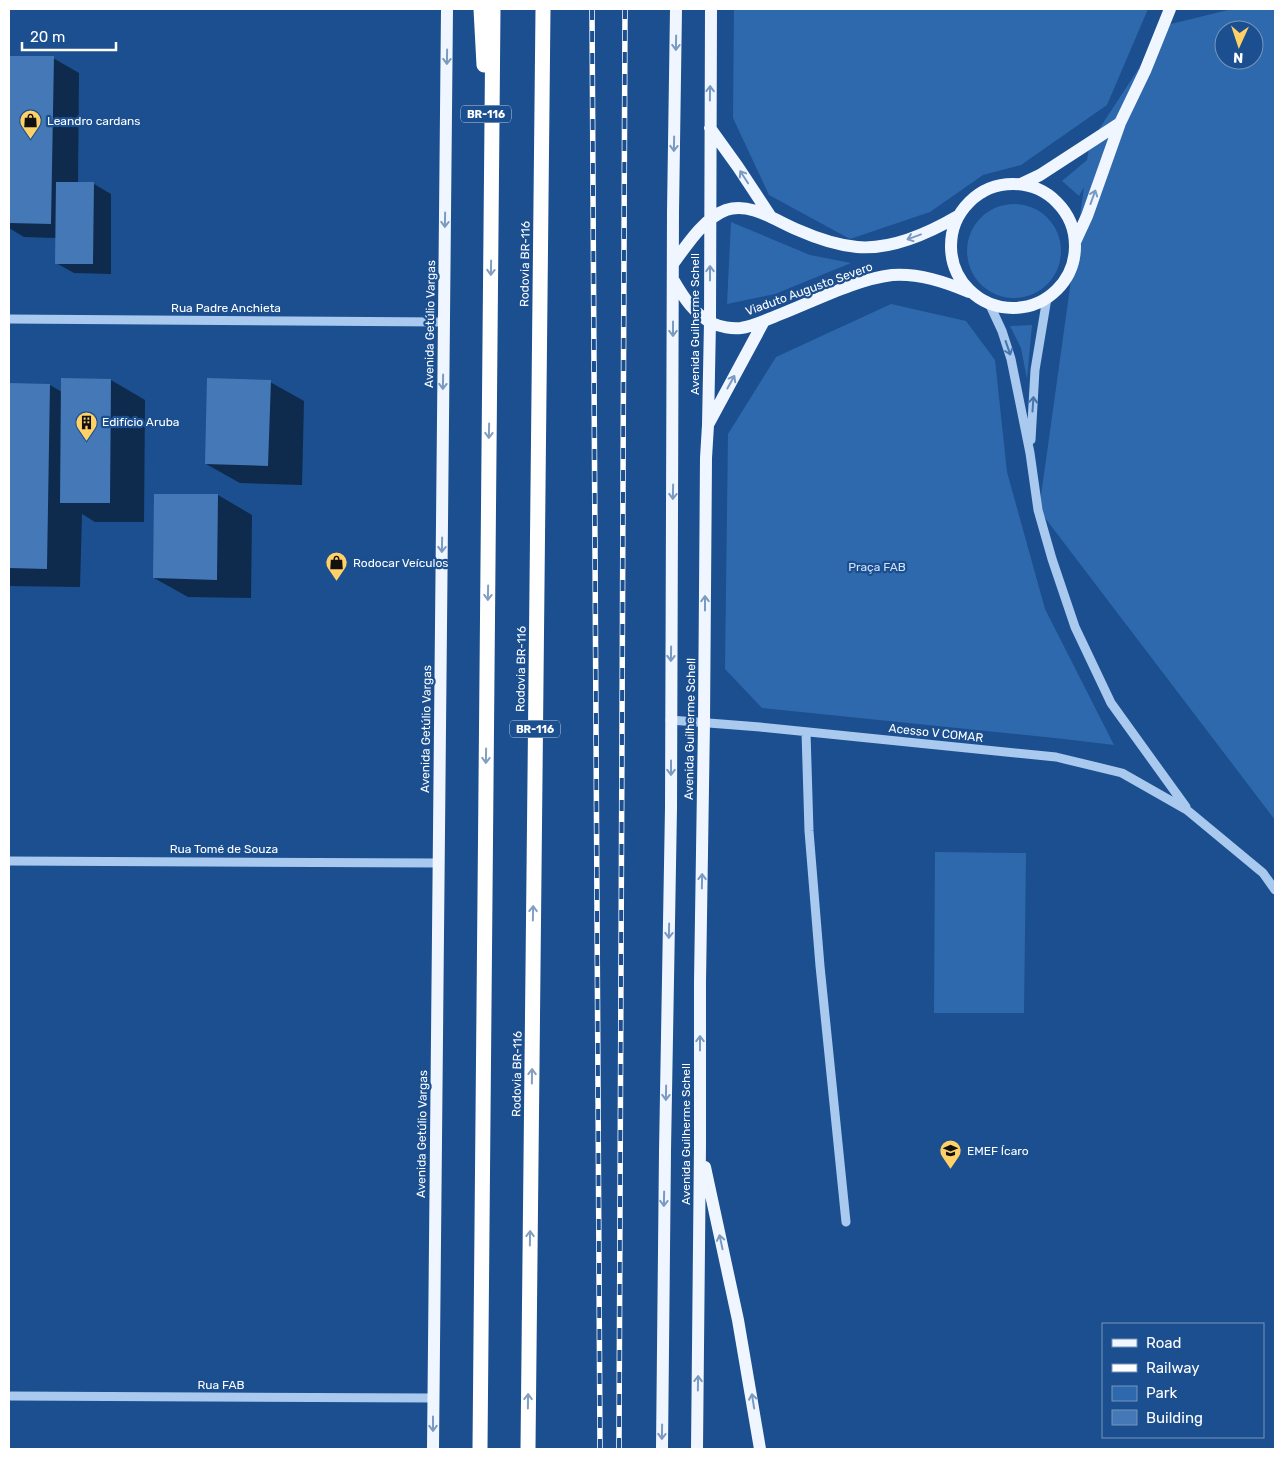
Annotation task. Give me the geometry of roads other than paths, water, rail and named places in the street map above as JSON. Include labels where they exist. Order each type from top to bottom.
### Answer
[{"type":"highway","name":"BR-116","points":[[481,9],[492,219]]},
{"type":"highway","name":"BR-116","points":[[480,1449],[493,9]]},
{"type":"highway","name":"Rodovia BR-116","points":[[528,1449],[543,9]]},
{"type":"main road","name":"Avenida Getúlio Vargas","points":[[433,1449],[447,9]]},
{"type":"main road","name":"Avenida Guilherme Schell","points":[[662,1449],[671,808],[670,720],[676,9]]},
{"type":"main road","name":"Avenida Guilherme Schell","points":[[697,1449],[706,458],[710,322],[711,9]]},
{"type":"main road","points":[[1075,242],[1087,216],[1120,123],[1145,71],[1170,9]]},
{"type":"main road","points":[[1021,184],[1040,175],[1120,123]]},
{"type":"main road","points":[[710,128],[771,217]]},
{"type":"main road","points":[[1002,184],[1021,184],[1042,190],[1059,203],[1070,222],[1075,242],[1074,259],[1068,274],[1059,288],[1047,298],[1029,306],[1009,308],[989,303],[972,293],[959,277],[951,257],[951,236],[958,216],[969,201],[984,190],[1002,184]]},
{"type":"main road","name":"Viaduto Augusto Severo","points":[[673,264],[696,233],[710,220],[722,212],[738,208],[747,208],[771,217],[812,236],[858,247],[906,240],[958,216]]},
{"type":"main road","name":"Viaduto Augusto Severo","points":[[673,280],[694,311],[710,322],[722,326],[740,328],[764,321],[858,283],[893,275],[915,275],[930,278],[972,293]]},
{"type":"main road","points":[[708,425],[764,321]]},
{"type":"main road","points":[[700,1145],[738,1320],[760,1449]]},
{"type":"street","name":"Acesso V COMAR","points":[[1030,453],[1035,370],[1047,298]]},
{"type":"street","name":"Acesso V COMAR","points":[[989,303],[1002,330],[1012,359],[1030,453],[1038,510],[1075,627],[1111,702],[1188,810]]},
{"type":"street","name":"Rua Padre Anchieta","points":[[9,319],[444,322]]},
{"type":"street","name":"Acesso V COMAR","points":[[670,720],[1056,758],[1122,773],[1188,810],[1263,873],[1275,890]]},
{"type":"street","points":[[806,732],[810,850],[846,1222]]},
{"type":"street","name":"Rua Tomé de Souza","points":[[9,861],[439,863]]},
{"type":"street","name":"Rua FAB","points":[[9,1396],[433,1398]]},
{"type":"railway","points":[[592,9],[600,1449]]},
{"type":"railway","points":[[619,1449],[625,9]]},
{"type":"place","name":"Leandro cardans","points":[[31,140]]},
{"type":"place","name":"Edifício Aruba","points":[[86,441]]},
{"type":"place","name":"Rodocar Veículos","points":[[337,582]]},
{"type":"place","name":"EMEF Ícaro","points":[[951,1170]]},
{"type":"park label","name":"Praça FAB","points":[[877,567]]}]
